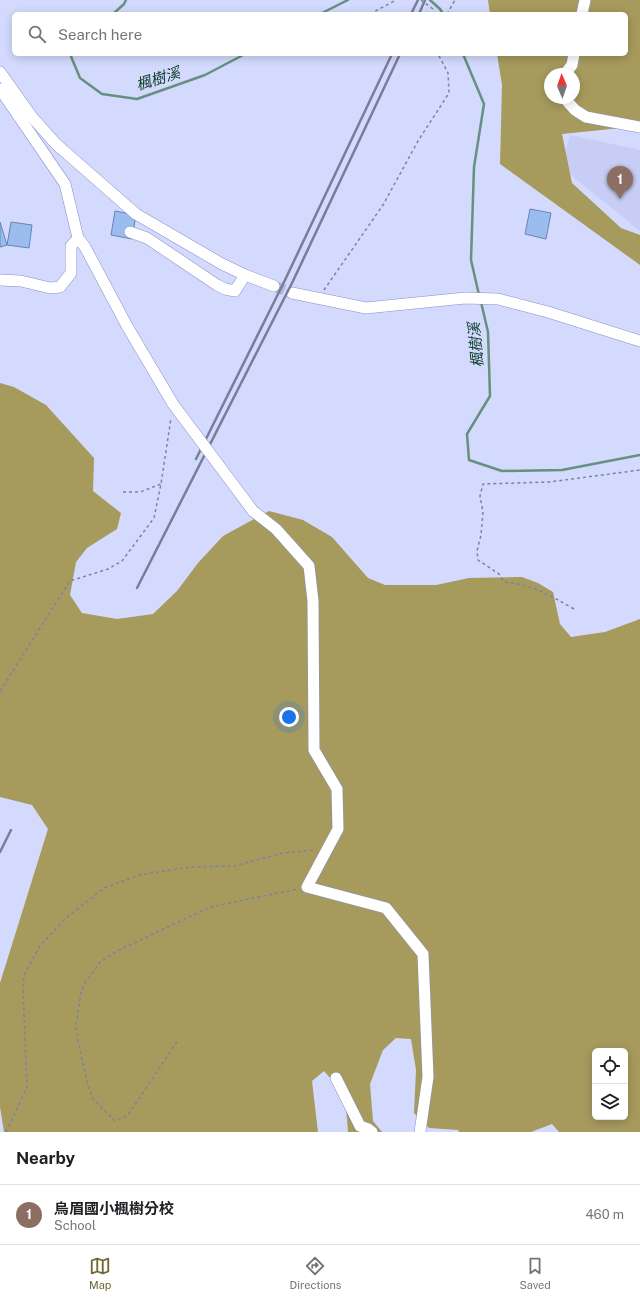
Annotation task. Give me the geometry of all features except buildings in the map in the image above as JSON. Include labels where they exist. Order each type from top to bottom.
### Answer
[{"type":"street","points":[[582,12],[585,0]]},
{"type":"street","points":[[570,68],[572,65],[574,56]]},
{"type":"street","points":[[0,72],[32,117],[56,144],[136,214],[215,260],[245,275],[274,286]]},
{"type":"street","points":[[0,89],[65,184],[78,238],[85,247],[127,326],[173,404],[253,512],[276,529],[309,566],[313,601],[314,750],[337,789],[338,829],[307,887],[386,908],[423,954],[428,1076],[420,1132]]},
{"type":"street","points":[[570,104],[575,110],[586,117],[640,127]]},
{"type":"street","points":[[130,232],[147,238],[225,289],[234,291],[245,275]]},
{"type":"street","points":[[0,280],[21,281],[50,288],[60,287],[71,273],[70,246],[78,238]]},
{"type":"street","points":[[292,293],[366,308],[465,298],[498,299],[548,312],[640,341]]},
{"type":"street","points":[[336,1078],[360,1126],[372,1132]]},
{"type":"path","points":[[374,12],[396,0]]},
{"type":"path","points":[[421,0],[433,9],[434,12]]},
{"type":"path","points":[[448,12],[455,0]]},
{"type":"path","points":[[318,298],[382,205],[418,141],[449,93],[448,73],[439,56]]},
{"type":"path","points":[[0,691],[70,581],[108,569],[122,562],[154,518],[161,484],[173,404]]},
{"type":"path","points":[[574,609],[544,592],[522,584],[504,582],[499,574],[478,560],[477,551],[481,535],[483,512],[480,496],[483,484],[549,482],[640,470]]},
{"type":"path","points":[[123,492],[140,492],[161,484]]},
{"type":"path","points":[[6,1132],[28,1087],[23,988],[24,975],[40,946],[66,918],[104,888],[139,875],[190,867],[234,866],[283,853],[327,849]]},
{"type":"path","points":[[177,1042],[128,1115],[115,1121],[93,1099],[88,1085],[78,1042],[76,1025],[84,983],[100,962],[117,951],[210,906],[307,887]]},
{"type":"shaded area","points":[[488,0],[640,0],[640,126],[562,134],[572,183],[621,228],[640,235],[640,265],[500,164],[502,85],[497,56],[628,56],[628,12],[490,12]]},
{"type":"shaded area","points":[[570,135],[640,150],[640,231],[561,167]]},
{"type":"shaded area","points":[[0,383],[14,387],[46,405],[94,458],[93,491],[121,513],[117,529],[87,548],[76,562],[70,595],[82,613],[117,619],[153,614],[177,591],[198,563],[223,536],[269,511],[303,520],[332,537],[368,578],[385,585],[436,585],[469,578],[522,577],[538,583],[553,592],[560,624],[571,637],[605,632],[640,619],[640,1132],[559,1132],[552,1124],[531,1132],[459,1132],[458,1130],[429,1128],[414,1113],[416,1070],[411,1039],[396,1038],[383,1050],[370,1084],[373,1121],[382,1132],[348,1132],[345,1095],[324,1071],[312,1081],[318,1132],[4,1132],[0,1107],[0,983],[48,829],[32,805],[0,797]]},
{"type":"waterway","name":"楓樹溪","points":[[115,12],[126,0]]},
{"type":"waterway","name":"楓樹溪","points":[[324,12],[348,0]]},
{"type":"waterway","name":"楓樹溪","points":[[430,0],[442,12]]},
{"type":"waterway","name":"楓樹溪","points":[[71,56],[80,78],[102,94],[137,99],[205,75],[241,56]]},
{"type":"waterway","name":"楓樹溪","points":[[464,56],[484,104],[474,167],[471,260],[479,295]]},
{"type":"waterway","name":"楓樹溪","points":[[481,302],[488,332],[490,396],[467,434],[469,460],[502,471],[562,470],[640,455]]},
{"type":"tunnel","points":[[274,286],[292,293]]},
{"type":"railway","points":[[412,12],[418,0]]},
{"type":"railway","points":[[420,12],[425,0]]},
{"type":"railway","points":[[196,459],[285,280],[391,56]]},
{"type":"railway","points":[[137,588],[293,281],[399,56]]},
{"type":"railway","points":[[0,852],[11,830]]},
{"type":"place","name":"烏眉國小楓樹分校","points":[[620,199]]}]
